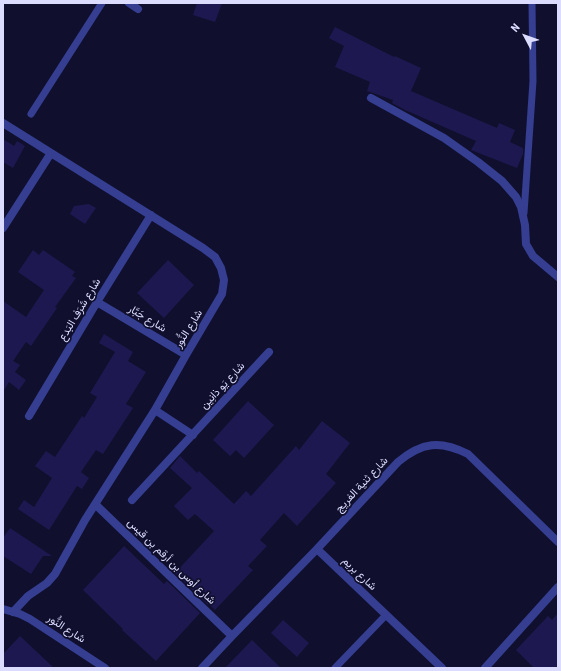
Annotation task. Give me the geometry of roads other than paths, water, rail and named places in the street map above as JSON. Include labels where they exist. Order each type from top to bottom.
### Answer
[{"type":"street","points":[[129,3],[138,9]]},
{"type":"street","points":[[371,98],[444,138],[478,162],[510,189],[516,197],[524,215],[526,244],[533,256],[558,277]]},
{"type":"street","name":"شارع النُّور","points":[[3,123],[203,248],[215,257],[221,268],[224,280],[222,294],[155,410],[95,504],[55,574],[47,583],[28,596],[12,612]]},
{"type":"street","points":[[3,228],[51,153]]},
{"type":"street","name":"شارع شَرَف البَدع","points":[[29,416],[151,215]]},
{"type":"street","name":"شارع جَبَّار","points":[[97,302],[186,355]]},
{"type":"street","name":"شارع يَو ذانِين","points":[[132,500],[269,352]]},
{"type":"street","points":[[155,410],[193,435]]},
{"type":"street","name":"شارع ثنية الفريج","points":[[202,668],[317,549],[398,462],[410,453],[424,447],[439,445],[454,447],[468,454],[558,542]]},
{"type":"street","name":"شارع أوس بن أرقم بن قيس","points":[[95,504],[232,636]]},
{"type":"street","name":"شارع بريم","points":[[317,549],[442,668]]},
{"type":"street","points":[[485,668],[558,586]]},
{"type":"street","name":"شارع النُّور","points":[[3,609],[25,617],[50,631],[105,668]]},
{"type":"lane","points":[[31,114],[102,3]]},
{"type":"lane","points":[[524,215],[533,81],[532,3]]},
{"type":"lane","points":[[335,668],[386,615]]}]
